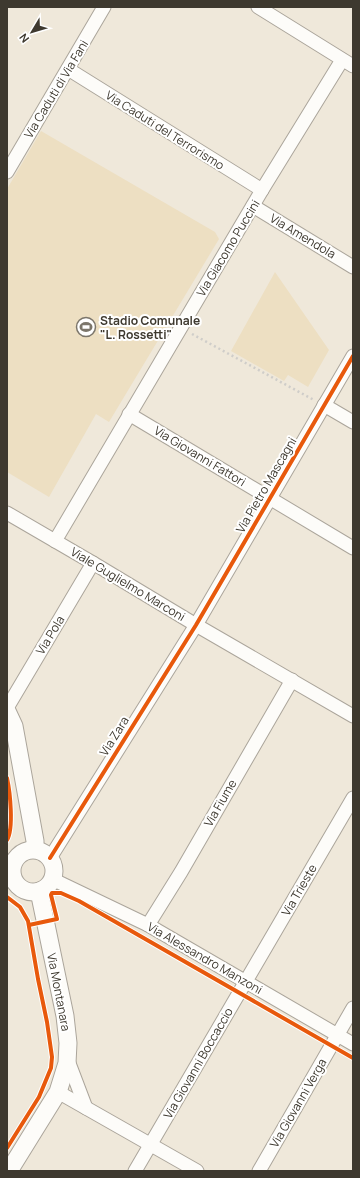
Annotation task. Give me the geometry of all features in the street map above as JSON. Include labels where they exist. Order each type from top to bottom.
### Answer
[{"type":"main road","points":[[7,711],[14,726],[35,841],[34,849]]},
{"type":"main road","points":[[34,849],[46,854],[50,858],[54,872],[49,885],[45,889],[32,892],[26,891],[15,884],[12,878],[12,864],[15,858],[21,853],[34,849]]},
{"type":"main road","name":"Via Montanara","points":[[9,1171],[58,1092],[67,1063],[68,1043],[65,1016],[39,891]]},
{"type":"street","name":"Via Caduti di Via Fani","points":[[7,172],[104,7]]},
{"type":"street","points":[[258,7],[347,63]]},
{"type":"street","name":"Via Giacomo Puccini","points":[[55,540],[262,190],[347,63]]},
{"type":"street","name":"Via Caduti del Terrorismo","points":[[68,69],[262,190]]},
{"type":"street","name":"Via Amendola","points":[[253,206],[353,267]]},
{"type":"street","name":"Via Pietro Mascagni","points":[[196,625],[353,356]]},
{"type":"street","points":[[324,405],[353,422]]},
{"type":"street","name":"Via Giovanni Fattori","points":[[129,414],[353,548]]},
{"type":"street","name":"Viale Guglielmo Marconi","points":[[7,513],[353,716]]},
{"type":"street","name":"Via Pola","points":[[7,708],[93,563]]},
{"type":"street","name":"Via Zara","points":[[50,858],[196,625]]},
{"type":"street","name":"Via Fiume","points":[[148,925],[292,680]]},
{"type":"street","name":"Via Trieste","points":[[245,982],[353,798]]},
{"type":"street","name":"Via Alessandro Manzoni","points":[[52,879],[148,925],[353,1044]]},
{"type":"street","name":"Via Giovanni Boccaccio","points":[[135,1171],[245,982]]},
{"type":"street","name":"Via Giovanni Verga","points":[[259,1171],[353,1008]]},
{"type":"street","points":[[67,1058],[86,1108]]},
{"type":"street","points":[[58,1092],[197,1171]]},
{"type":"path","points":[[181,328],[324,405]]},
{"type":"shaded area","name":"Stadio Comunale \"L. Rossetti\"","points":[[41,131],[215,232],[219,239],[109,422],[96,414],[49,497],[7,472],[7,189]]},
{"type":"shaded area","points":[[275,272],[329,350],[308,387],[288,375],[284,381],[231,351]]},
{"type":"cycle path","points":[[50,858],[196,625],[353,356]]},
{"type":"cycle path","points":[[7,778],[11,819],[7,840]]},
{"type":"cycle path","points":[[29,925],[57,919],[51,895],[52,893],[61,893],[79,901],[353,1058]]},
{"type":"cycle path","points":[[7,897],[20,907],[28,921],[52,1057],[51,1068],[39,1097],[7,1148]]},
{"type":"place","name":"Stadio Comunale \"L. Rossetti\"","points":[[86,327]]}]
